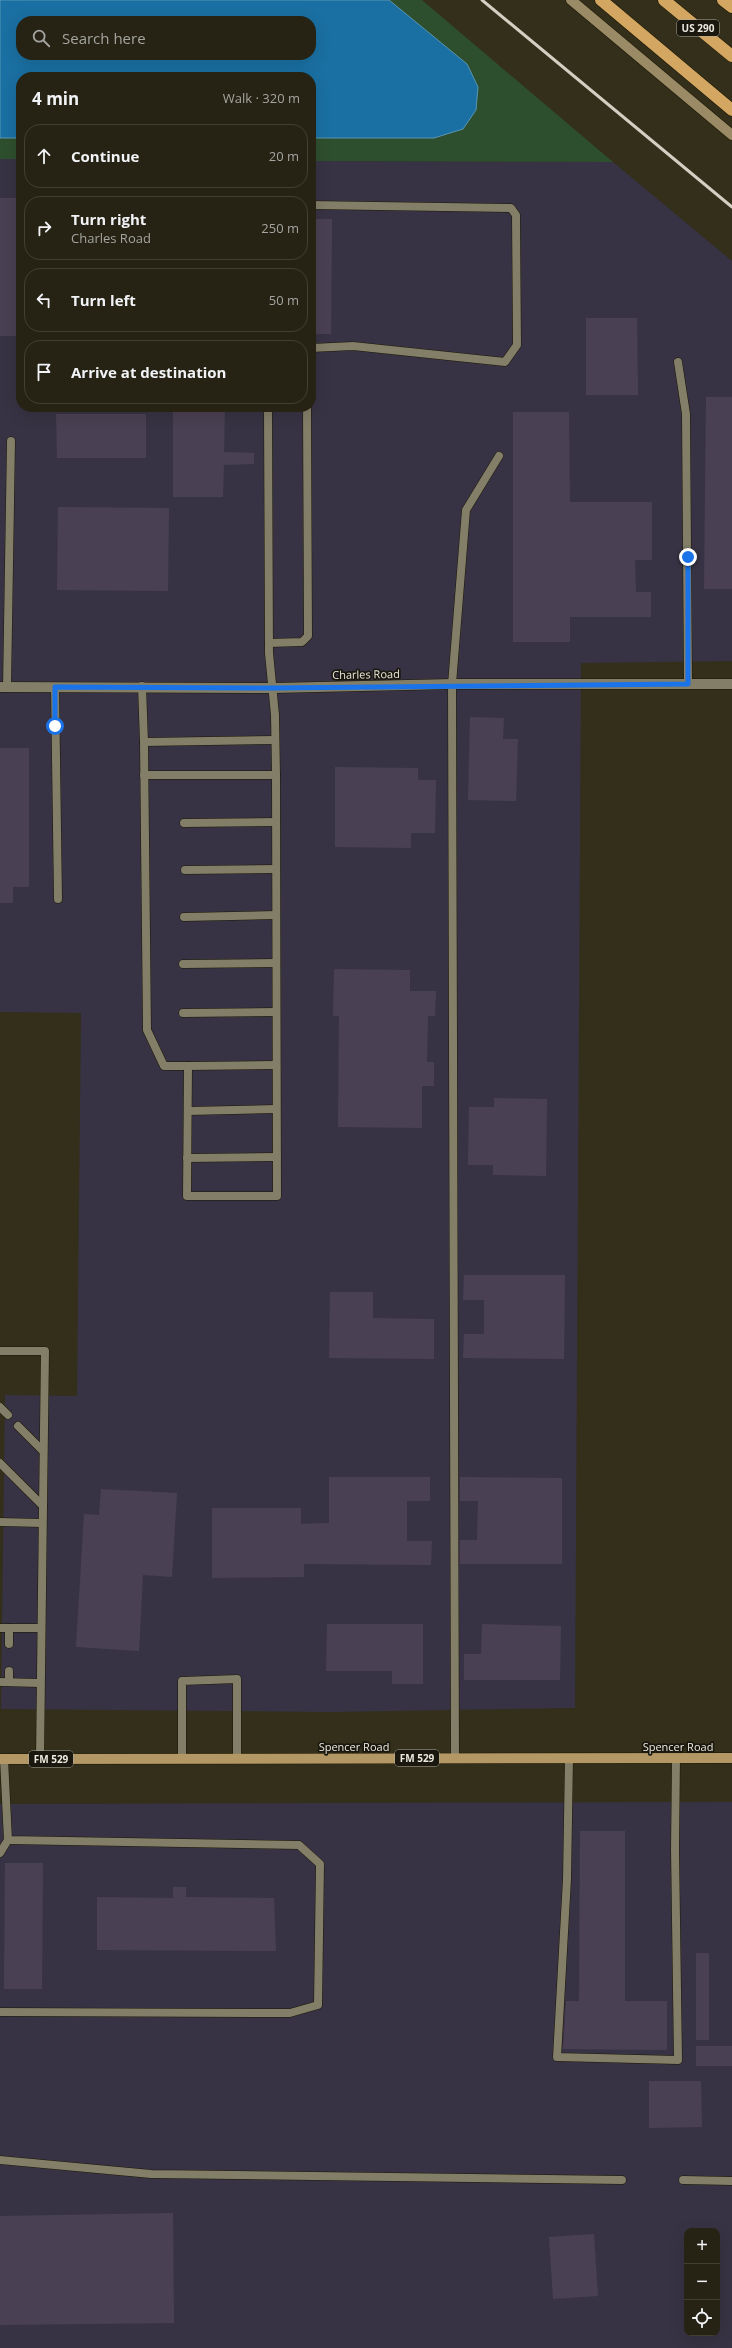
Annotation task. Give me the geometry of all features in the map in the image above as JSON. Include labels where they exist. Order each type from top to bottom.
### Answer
[{"type":"highway","points":[[601,0],[732,110]]},
{"type":"highway","name":"US 290","points":[[664,0],[732,56]]},
{"type":"highway","points":[[723,0],[732,7]]},
{"type":"main road","points":[[571,0],[732,135]]},
{"type":"main road","name":"Spencer Road","points":[[2,1759],[732,1758]]},
{"type":"street","name":"Charles Road","points":[[4,687],[142,686],[273,688],[452,684],[732,684]]},
{"type":"lane","points":[[316,205],[511,208],[516,214],[517,345],[505,362],[353,346],[316,348]]},
{"type":"lane","points":[[678,362],[686,414],[688,684]]},
{"type":"lane","points":[[188,1066],[187,1196],[277,1196],[275,1012],[276,775],[273,688],[269,643],[268,412]]},
{"type":"lane","points":[[269,643],[302,642],[308,636],[307,412]]},
{"type":"lane","points":[[4,687],[11,441]]},
{"type":"lane","points":[[455,1758],[452,684],[466,510],[499,456]]},
{"type":"lane","points":[[142,686],[147,1030],[164,1066],[276,1065]]},
{"type":"lane","points":[[55,687],[58,898]]},
{"type":"lane","points":[[144,742],[275,740]]},
{"type":"lane","points":[[144,775],[276,775]]},
{"type":"lane","points":[[184,823],[276,822]]},
{"type":"lane","points":[[185,870],[276,870]]},
{"type":"lane","points":[[184,917],[276,915]]},
{"type":"lane","points":[[183,964],[276,963]]},
{"type":"lane","points":[[183,1012],[275,1012]]},
{"type":"lane","points":[[188,1111],[276,1109]]},
{"type":"lane","points":[[187,1158],[276,1158]]},
{"type":"lane","points":[[0,1351],[45,1351],[40,1759]]},
{"type":"lane","points":[[0,1407],[8,1415]]},
{"type":"lane","points":[[18,1426],[43,1451]]},
{"type":"lane","points":[[0,1463],[43,1506]]},
{"type":"lane","points":[[0,1522],[42,1523]]},
{"type":"lane","points":[[9,1644],[4,1628],[41,1628]]},
{"type":"lane","points":[[9,1671],[9,1682]]},
{"type":"lane","points":[[182,1759],[182,1681],[237,1679],[237,1759]]},
{"type":"lane","points":[[0,1682],[40,1683]]},
{"type":"lane","points":[[569,1758],[567,1879],[557,2057],[678,2060],[675,1850],[676,1758]]},
{"type":"lane","points":[[0,1853],[8,1840],[2,1759]]},
{"type":"lane","points":[[0,2012],[290,2013],[318,2005],[320,1864],[300,1845],[8,1840]]},
{"type":"lane","points":[[0,2160],[151,2174],[622,2180]]},
{"type":"lane","points":[[682,2180],[732,2181]]},
{"type":"shaded area","points":[[0,159],[16,159],[16,412],[316,412],[316,161],[613,162],[732,261],[732,661],[581,663],[575,1708],[331,1712],[1,1709],[5,1395],[77,1396],[81,1013],[0,1012]]},
{"type":"shaded area","points":[[732,1802],[732,2348],[0,2348],[0,1804]]},
{"type":"green space","points":[[0,0],[422,0],[613,162],[316,161],[316,72],[16,72],[16,159],[0,159]]},
{"type":"water","points":[[0,0],[389,0],[467,64],[478,87],[476,110],[463,129],[434,138],[316,138],[316,72],[16,72],[16,138],[0,138]]},
{"type":"building","points":[[0,198],[16,198],[16,336],[0,336]]},
{"type":"building","points":[[316,219],[332,219],[331,334],[316,334]]},
{"type":"building","points":[[586,318],[637,318],[638,395],[586,395]]},
{"type":"building","points":[[706,397],[732,397],[732,589],[704,589]]},
{"type":"building","points":[[173,412],[225,412],[224,452],[254,453],[254,464],[224,465],[223,497],[173,497]]},
{"type":"building","points":[[513,412],[569,412],[570,502],[652,502],[652,560],[635,560],[636,592],[651,592],[651,617],[570,617],[570,642],[513,642]]},
{"type":"building","points":[[56,414],[146,414],[146,458],[57,458]]},
{"type":"building","points":[[58,507],[169,508],[168,591],[57,590]]},
{"type":"building","points":[[470,717],[504,718],[503,739],[518,739],[516,801],[468,800]]},
{"type":"building","points":[[0,748],[29,748],[29,887],[13,887],[13,903],[0,903]]},
{"type":"building","points":[[335,767],[418,768],[418,780],[436,780],[435,833],[411,833],[411,848],[335,847]]},
{"type":"building","points":[[334,969],[410,970],[410,991],[436,991],[435,1016],[428,1016],[427,1062],[434,1062],[434,1086],[422,1086],[422,1128],[338,1127],[339,1016],[333,1016]]},
{"type":"building","points":[[494,1098],[547,1099],[546,1176],[493,1175],[493,1165],[468,1165],[469,1107],[494,1107]]},
{"type":"building","points":[[464,1275],[565,1275],[564,1359],[463,1358],[464,1334],[484,1334],[484,1300],[463,1300]]},
{"type":"building","points":[[330,1292],[373,1292],[373,1318],[434,1319],[434,1359],[329,1358]]},
{"type":"building","points":[[329,1477],[430,1477],[430,1501],[407,1501],[407,1541],[432,1541],[431,1565],[304,1564],[304,1577],[212,1578],[212,1508],[301,1508],[301,1524],[329,1523]]},
{"type":"building","points":[[460,1477],[562,1478],[562,1564],[460,1564],[460,1540],[477,1540],[478,1501],[460,1501]]},
{"type":"building","points":[[101,1489],[177,1493],[172,1577],[143,1575],[139,1651],[76,1647],[84,1514],[99,1515]]},
{"type":"building","points":[[327,1624],[423,1624],[423,1684],[392,1684],[392,1671],[326,1671]]},
{"type":"building","points":[[482,1624],[561,1626],[560,1680],[464,1680],[464,1654],[481,1654]]},
{"type":"building","points":[[580,1831],[625,1831],[625,2001],[667,2001],[667,2050],[563,2049],[566,2001],[579,2001]]},
{"type":"building","points":[[5,1863],[43,1863],[42,1989],[4,1989]]},
{"type":"building","points":[[173,1887],[186,1887],[186,1897],[274,1898],[276,1951],[97,1950],[97,1897],[173,1898]]},
{"type":"building","points":[[696,1953],[709,1953],[709,2040],[696,2040]]},
{"type":"building","points":[[696,2046],[732,2046],[732,2066],[696,2066]]},
{"type":"building","points":[[649,2081],[701,2081],[702,2127],[649,2128]]},
{"type":"building","points":[[173,2213],[174,2323],[0,2325],[0,2216]]},
{"type":"building","points":[[594,2234],[598,2296],[553,2299],[549,2237]]},
{"type":"railway","points":[[482,0],[732,207]]},
{"type":"route","points":[[55,726],[55,687],[142,686],[273,688],[452,684],[688,684],[688,557]]}]
